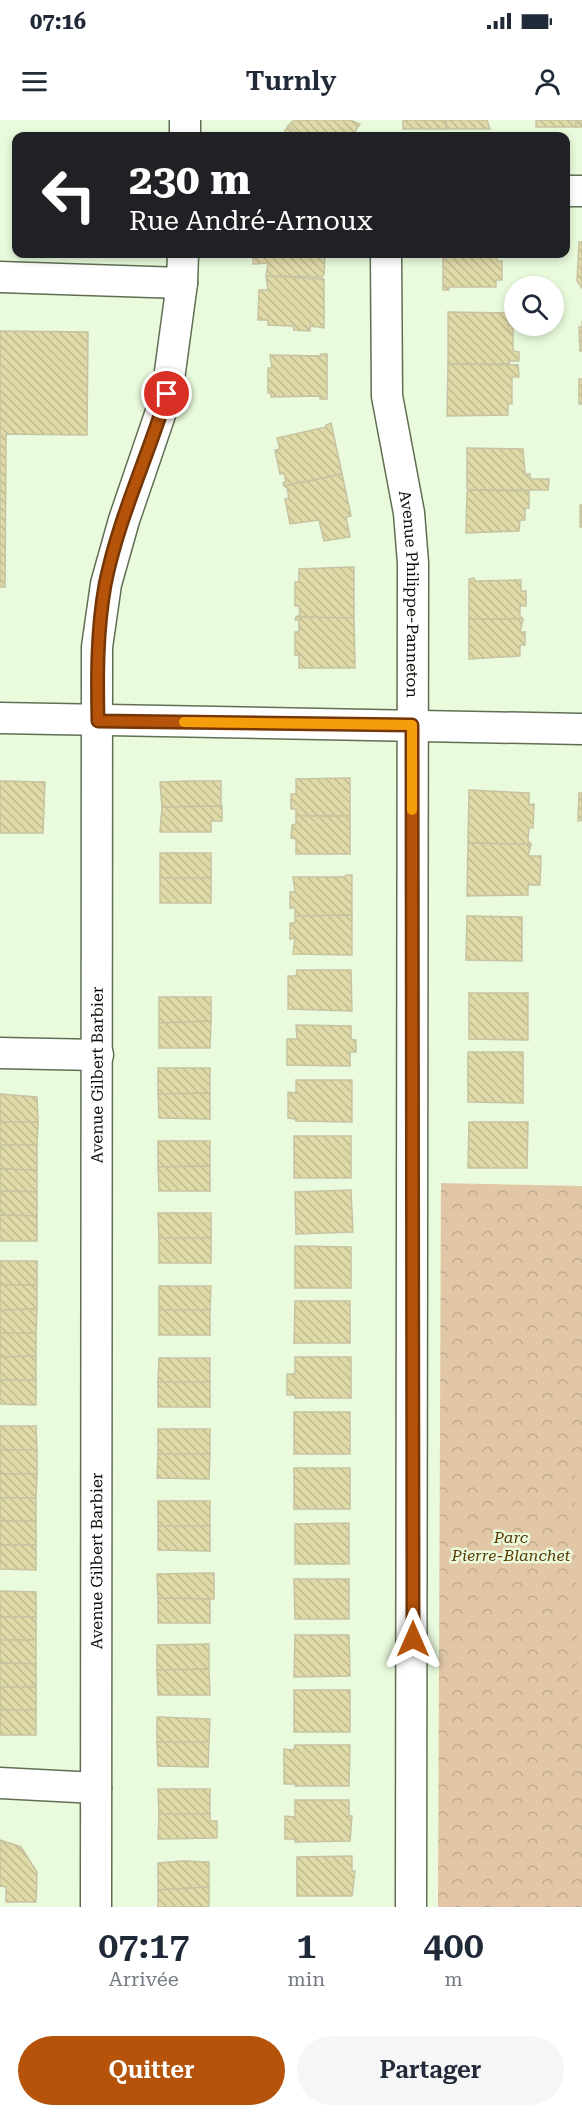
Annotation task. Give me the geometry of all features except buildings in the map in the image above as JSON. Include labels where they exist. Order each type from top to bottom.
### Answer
[{"type":"street","name":"Avenue Gilbert Barbier","points":[[96,1907],[97,647],[106,584],[123,520],[167,394],[182,283],[183,258]]},
{"type":"street","name":"Avenue Philippe-Panneton","points":[[386,258],[387,396],[409,513],[413,563],[411,1907]]},
{"type":"street","points":[[0,277],[182,283]]},
{"type":"street","points":[[0,718],[582,729]]},
{"type":"street","points":[[0,1053],[98,1055]]},
{"type":"street","points":[[0,1783],[96,1788]]},
{"type":"green space","name":"Parc Pierre-Blanchet","points":[[441,1183],[582,1186],[582,1907],[438,1907]]},
{"type":"green space","points":[[575,1471],[582,1471],[582,1729],[578,1729]]},
{"type":"slow traffic","points":[[184,722],[412,725],[412,810]]},
{"type":"route","points":[[167,394],[156,431],[123,520],[106,584],[97,647],[98,721],[412,725],[413,1639]]}]
